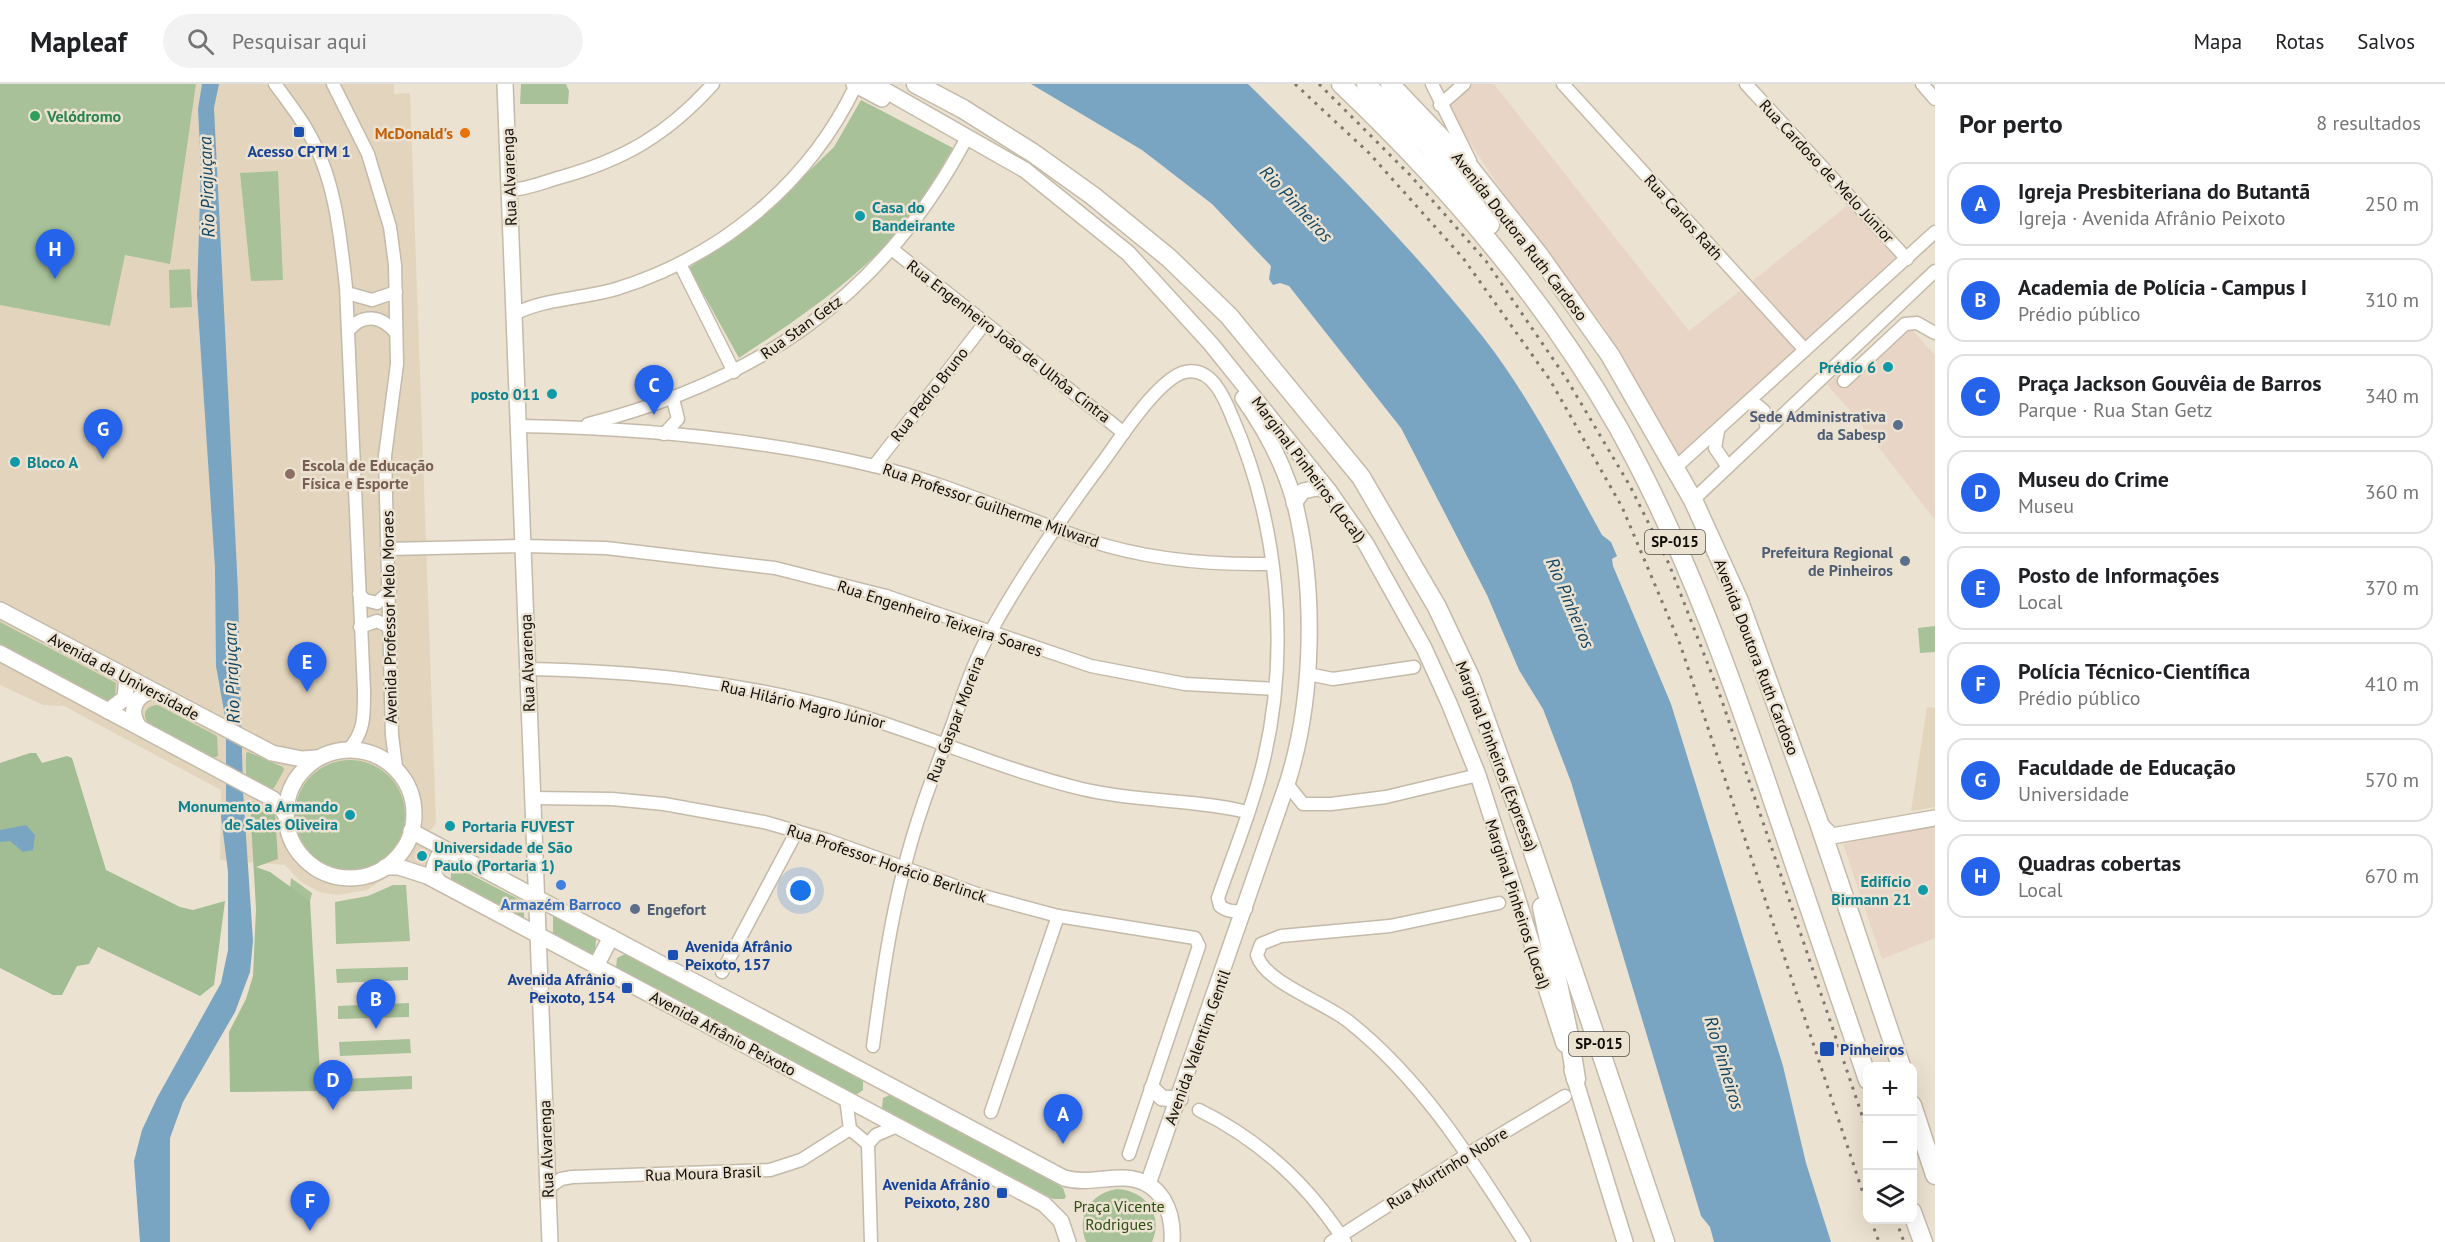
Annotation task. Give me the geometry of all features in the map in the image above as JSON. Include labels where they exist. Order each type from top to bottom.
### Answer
[{"type":"highway","name":"Marginal Pinheiros (Expressa)","points":[[916,84],[963,109],[1033,153],[1093,196],[1178,266],[1229,315],[1361,477],[1437,607],[1483,708],[1665,1242]]},
{"type":"highway","name":"SP-015","points":[[1341,84],[1433,174],[1510,264],[1595,389],[1618,427],[1703,606],[1736,691],[1863,1065]]},
{"type":"highway","points":[[1366,84],[1430,148],[1471,198],[1494,231],[1510,264]]},
{"type":"highway","name":"Avenida Doutora Ruth Cardoso","points":[[1390,84],[1470,168],[1539,255],[1610,355],[1676,467],[1739,601],[1819,824],[1899,1062]]},
{"type":"highway","points":[[1531,846],[1576,1079]]},
{"type":"highway","points":[[1916,1116],[1935,1175]]},
{"type":"highway","points":[[1916,1224],[1923,1242]]},
{"type":"main road","name":"Rua Alvarenga","points":[[505,84],[550,1242]]},
{"type":"main road","name":"Marginal Pinheiros (Local)","points":[[874,84],[1025,170],[1128,253],[1211,344],[1329,491],[1366,543],[1424,648],[1478,776],[1576,1079],[1625,1242]]},
{"type":"main road","name":"Avenida Valentim Gentil","points":[[855,85],[1004,166],[1047,196],[1110,248],[1162,299],[1252,411],[1276,456],[1294,503],[1305,581],[1308,674],[1294,762],[1246,909],[1148,1184]]},
{"type":"main road","points":[[1294,503],[1303,490],[1317,488],[1329,491]]},
{"type":"main road","name":"Avenida da Universidade","points":[[0,610],[272,753],[302,759],[316,758]]},
{"type":"main road","points":[[0,653],[273,799],[286,815]]},
{"type":"main road","points":[[108,711],[125,698],[127,677]]},
{"type":"main road","points":[[139,727],[133,715],[136,701],[146,692],[153,691]]},
{"type":"main road","points":[[348,750],[367,752],[396,768],[406,781],[412,797],[414,814],[411,831],[401,851],[384,867],[362,876],[344,878],[327,874],[307,864],[293,848],[288,838],[286,815],[287,800],[292,788],[316,758],[331,752],[348,750]]},
{"type":"main road","points":[[1819,824],[1832,836],[1935,818]]},
{"type":"main road","name":"Avenida Afrânio Peixoto","points":[[411,831],[1075,1181],[1128,1178],[1148,1184]]},
{"type":"main road","points":[[439,882],[433,872],[434,866],[438,857],[450,852]]},
{"type":"main road","name":"Avenida Afrânio Peixoto","points":[[384,867],[408,869],[439,882],[1040,1202],[1056,1213],[1068,1242]]},
{"type":"main road","points":[[596,966],[611,937]]},
{"type":"main road","points":[[1152,1088],[1157,1096],[1180,1098]]},
{"type":"main road","points":[[1148,1184],[1159,1193],[1171,1214],[1172,1242]]},
{"type":"street","name":"Avenida Professor Melo Moraes","points":[[275,84],[307,129],[330,182],[341,239],[347,293],[364,716],[360,738],[348,750]]},
{"type":"street","name":"Avenida Professor Melo Moraes","points":[[333,84],[363,144],[382,196],[390,227],[396,292],[396,374],[385,439],[392,735],[396,768]]},
{"type":"street","points":[[510,190],[528,189],[586,170],[643,146],[697,102],[713,84]]},
{"type":"street","points":[[1432,84],[1440,105],[1470,159],[1470,168]]},
{"type":"street","points":[[1440,105],[1464,84]]},
{"type":"street","name":"Rua Carlos Rath","points":[[1563,84],[1805,350]]},
{"type":"street","name":"Rua Cardoso de Melo Júnior","points":[[1746,84],[1907,259]]},
{"type":"street","points":[[1922,84],[1935,99]]},
{"type":"street","points":[[514,314],[533,304],[615,289],[680,264],[728,234],[779,194],[821,147],[844,112],[855,85]]},
{"type":"street","name":"Rua Stan Getz","points":[[575,427],[673,399],[734,372],[824,314],[893,250],[932,200],[964,143]]},
{"type":"street","points":[[1676,467],[1935,232]]},
{"type":"street","name":"Rua Engenheiro João de Ulhôa Cintra","points":[[893,250],[1124,433]]},
{"type":"street","points":[[680,264],[734,372]]},
{"type":"street","points":[[1693,500],[1935,271]]},
{"type":"street","points":[[347,293],[372,300],[396,292]]},
{"type":"street","points":[[348,331],[357,322],[371,318],[383,320],[396,333]]},
{"type":"street","name":"Rua Pedro Bruno","points":[[874,466],[985,323]]},
{"type":"street","points":[[1844,381],[1905,324],[1917,323],[1935,333]]},
{"type":"street","name":"Rua Gaspar Moreira","points":[[873,1046],[892,924],[904,868],[944,746],[989,632],[1055,528],[1124,433],[1174,376],[1193,371],[1209,377],[1228,406],[1259,494],[1271,564]]},
{"type":"street","points":[[1762,389],[1767,404],[1785,412]]},
{"type":"street","points":[[664,434],[678,419],[673,399]]},
{"type":"street","points":[[1748,403],[1762,409],[1766,417],[1767,430]]},
{"type":"street","name":"Rua Professor Guilherme Milward","points":[[678,419],[688,429],[711,438]]},
{"type":"street","name":"Rua Professor Guilherme Milward","points":[[519,426],[575,427],[711,438],[874,466],[986,500],[1089,540],[1143,554],[1199,563],[1271,564]]},
{"type":"street","points":[[1718,429],[1715,448],[1728,467]]},
{"type":"street","name":"Rua Engenheiro Teixeira Soares","points":[[388,549],[523,546],[606,548],[775,568],[886,596],[1091,666],[1185,684],[1275,689]]},
{"type":"street","points":[[1246,909],[1237,912],[1225,910],[1220,906],[1218,898],[1264,757],[1275,689],[1278,619],[1271,564]]},
{"type":"street","points":[[359,594],[368,602],[376,603],[390,591]]},
{"type":"street","points":[[360,627],[376,621],[390,627]]},
{"type":"street","points":[[1308,674],[1333,679],[1414,668]]},
{"type":"street","name":"Rua Hilário Magro Júnior","points":[[528,669],[606,670],[671,676],[763,692],[839,709],[895,726],[1008,769],[1083,789],[1131,798],[1227,807],[1247,812]]},
{"type":"street","points":[[1305,696],[1333,679]]},
{"type":"street","points":[[1287,784],[1303,804],[1331,804],[1386,797],[1478,776]]},
{"type":"street","name":"Rua Professor Horácio Berlinck","points":[[532,798],[664,804],[729,815],[797,831],[980,895],[1058,916],[1190,935],[1200,946]]},
{"type":"street","points":[[722,972],[797,831]]},
{"type":"street","points":[[1499,903],[1390,926],[1281,936],[1269,939],[1257,950],[1261,966],[1272,977],[1327,1007],[1377,1047],[1422,1094],[1468,1154],[1524,1242]]},
{"type":"street","points":[[991,1112],[1058,916]]},
{"type":"street","name":"Avenida Valentim Gentil","points":[[1129,1154],[1200,946]]},
{"type":"street","name":"Rua Murtinho Nobre","points":[[1339,1240],[1468,1154],[1565,1096]]},
{"type":"street","points":[[846,1098],[850,1129],[868,1144]]},
{"type":"street","points":[[1199,1110],[1232,1127],[1284,1166],[1310,1195],[1339,1240]]},
{"type":"street","points":[[871,1242],[868,1144],[876,1134],[897,1126]]},
{"type":"street","name":"Rua Moura Brasil","points":[[548,1188],[561,1179],[572,1177],[770,1170],[801,1160],[850,1129]]},
{"type":"shaded area","points":[[0,84],[394,84],[394,94],[410,93],[436,823],[425,838],[434,851],[424,868],[411,861],[400,873],[392,874],[367,890],[337,895],[319,892],[300,881],[285,865],[220,860],[221,790],[64,706],[43,705],[0,685]]},
{"type":"shaded area","points":[[1468,84],[1494,84],[1689,331],[1852,202],[1900,253],[1679,457],[1604,327],[1502,191],[1445,105]]},
{"type":"shaded area","name":"Sede Administrativa da Sabesp","points":[[1901,318],[1935,355],[1935,520],[1849,409],[1827,385]]},
{"type":"shaded area","points":[[1927,707],[1935,708],[1935,807],[1911,811]]},
{"type":"shaded area","points":[[1935,824],[1935,938],[1882,959],[1843,844]]},
{"type":"green space","points":[[0,84],[196,84],[170,264],[125,255],[110,326],[0,305]]},
{"type":"green space","points":[[521,84],[566,84],[569,91],[568,104],[520,104]]},
{"type":"green space","points":[[861,100],[953,148],[920,205],[889,242],[828,296],[739,358],[689,268],[776,203],[834,147]]},
{"type":"green space","points":[[278,171],[283,280],[251,281],[240,173]]},
{"type":"green space","points":[[190,269],[192,307],[170,308],[169,270]]},
{"type":"green space","points":[[0,622],[116,683],[115,697],[105,701],[0,646]]},
{"type":"green space","points":[[1935,626],[1935,652],[1920,653],[1918,628]]},
{"type":"green space","points":[[158,705],[217,736],[218,756],[213,758],[149,724],[145,717],[146,711]]},
{"type":"green space","points":[[36,753],[42,763],[67,756],[72,758],[106,870],[180,907],[193,910],[225,901],[214,985],[200,996],[98,947],[89,964],[77,966],[62,995],[53,995],[0,968],[0,763]]},
{"type":"green space","points":[[246,753],[283,767],[284,770],[274,788],[271,789],[246,775]]},
{"type":"green space","points":[[350,760],[371,764],[389,776],[401,794],[405,815],[401,836],[389,854],[371,866],[350,870],[329,866],[311,854],[299,836],[295,815],[299,794],[311,776],[329,764]]},
{"type":"green space","points":[[253,801],[275,814],[278,859],[256,867],[270,872],[310,901],[321,1091],[230,1092],[229,1032],[246,999],[253,976],[256,909],[250,804]]},
{"type":"green space","points":[[456,867],[524,902],[524,919],[451,879],[451,871]]},
{"type":"green space","points":[[291,878],[312,893],[310,901],[290,889]]},
{"type":"green space","points":[[393,885],[406,885],[410,941],[336,944],[335,902],[368,896]]},
{"type":"green space","points":[[553,915],[596,939],[595,952],[590,954],[553,934]]},
{"type":"green space","points":[[625,954],[863,1080],[863,1090],[856,1095],[616,968],[617,958]]},
{"type":"green space","points":[[408,967],[408,980],[337,983],[336,969]]},
{"type":"green space","points":[[409,1003],[409,1017],[338,1019],[338,1006]]},
{"type":"green space","points":[[410,1039],[411,1053],[340,1056],[339,1042]]},
{"type":"green space","points":[[412,1076],[412,1089],[341,1092],[340,1079]]},
{"type":"green space","points":[[890,1095],[1052,1181],[1063,1188],[1066,1197],[1053,1199],[882,1108],[883,1098]]},
{"type":"green space","name":"Praça Vicente Rodrigues","points":[[1117,1189],[1136,1194],[1150,1206],[1156,1222],[1152,1242],[1086,1242],[1083,1224],[1088,1208],[1099,1195]]},
{"type":"water","name":"Rio Pirajuçara","points":[[202,84],[219,84],[214,108],[238,591],[243,791],[253,941],[250,972],[235,1012],[183,1102],[170,1138],[170,1242],[140,1242],[134,1161],[142,1130],[157,1098],[221,983],[228,950],[228,872],[221,816],[226,802],[226,722],[216,666],[215,568],[197,295],[201,167],[198,109]]},
{"type":"water","name":"Rio Pinheiros","points":[[1031,84],[1248,84],[1399,238],[1456,303],[1500,360],[1532,408],[1602,535],[1611,542],[1617,556],[1612,559],[1613,566],[1671,704],[1783,1066],[1806,1163],[1831,1242],[1714,1242],[1710,1227],[1701,1216],[1571,782],[1543,709],[1519,670],[1487,595],[1401,428],[1289,286],[1280,283],[1273,285],[1269,279],[1271,266],[1212,204],[1142,150]]},
{"type":"water","points":[[26,825],[35,835],[33,850],[23,852],[10,841],[0,842],[0,830]]},
{"type":"railway","points":[[1295,84],[1369,153],[1463,258],[1550,380],[1622,507],[1680,644],[1863,1193]]},
{"type":"railway","points":[[1319,84],[1410,175],[1486,261],[1566,378],[1630,486],[1669,564],[1721,698],[1863,1118]]},
{"type":"railway","points":[[1872,1224],[1879,1242]]},
{"type":"railway","points":[[1897,1224],[1904,1242]]},
{"type":"place","name":"Velódromo","points":[[35,116]]},
{"type":"place","name":"Acesso CPTM 1","points":[[299,132]]},
{"type":"place","name":"McDonald's","points":[[465,133]]},
{"type":"place","name":"Casa do Bandeirante","points":[[860,216]]},
{"type":"place","name":"Quadras cobertas","points":[[55,279]]},
{"type":"place","name":"Prédio 6","points":[[1888,367]]},
{"type":"place","name":"posto 011","points":[[552,394]]},
{"type":"place","name":"Praça Jackson Gouvêia de Barros","points":[[654,415]]},
{"type":"place","name":"Sede Administrativa da Sabesp","points":[[1898,425]]},
{"type":"place","name":"Faculdade de Educação","points":[[103,459]]},
{"type":"place","name":"Bloco A","points":[[15,462]]},
{"type":"place","name":"Escola de Educação Física e Esporte","points":[[290,474]]},
{"type":"place","name":"Prefeitura Regional de Pinheiros","points":[[1905,561]]},
{"type":"place","name":"Posto de Informações","points":[[307,692]]},
{"type":"place","name":"Monumento a Armando de Sales Oliveira","points":[[350,815]]},
{"type":"place","name":"Portaria FUVEST","points":[[450,826]]},
{"type":"place","name":"Universidade de São Paulo (Portaria 1)","points":[[422,856]]},
{"type":"place","name":"Armazém Barroco","points":[[561,885]]},
{"type":"place","name":"Edifício Birmann 21","points":[[1923,890]]},
{"type":"place","name":"Engefort","points":[[635,909]]},
{"type":"place","name":"Avenida Afrânio Peixoto, 157","points":[[673,955]]},
{"type":"place","name":"Avenida Afrânio Peixoto, 154","points":[[627,988]]},
{"type":"place","name":"Academia de Polícia - Campus I","points":[[376,1029]]},
{"type":"place","name":"Pinheiros","points":[[1827,1049]]},
{"type":"place","name":"Museu do Crime","points":[[333,1110]]},
{"type":"place","name":"Igreja Presbiteriana do Butantã","points":[[1063,1144]]},
{"type":"place","name":"Avenida Afrânio Peixoto, 280","points":[[1002,1193]]},
{"type":"place","name":"Polícia Técnico-Científica","points":[[310,1231]]}]
